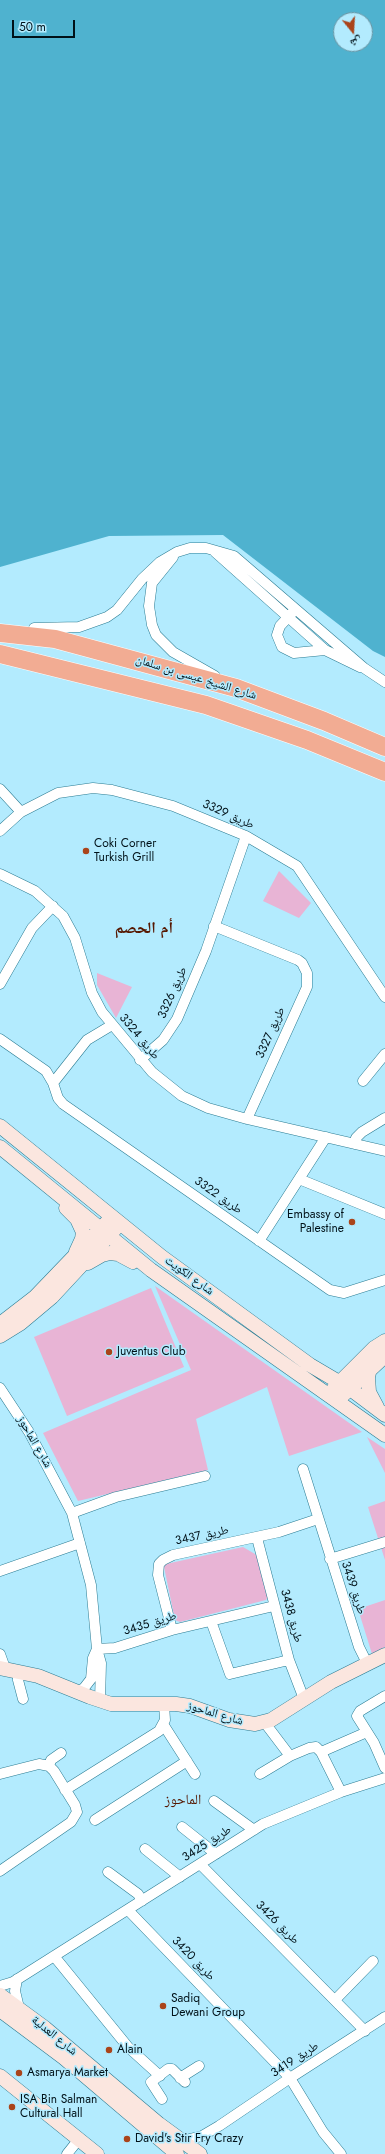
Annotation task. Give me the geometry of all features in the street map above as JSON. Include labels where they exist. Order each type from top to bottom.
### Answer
[{"type":"highway","points":[[0,623],[34,628],[54,638]]},
{"type":"highway","name":"شارع الشيخ عيسى بن سلمان","points":[[0,633],[54,638],[236,688],[324,721],[385,747]]},
{"type":"highway","name":"شارع الشيخ عيسى بن سلمان","points":[[0,654],[206,705],[307,740],[385,772]]},
{"type":"highway","points":[[0,664],[54,668]]},
{"type":"main road","name":"شارع الكويت","points":[[0,1126],[187,1275],[310,1364],[344,1385],[383,1413]]},
{"type":"main road","name":"شارع الكويت","points":[[0,1147],[151,1270],[385,1435]]},
{"type":"main road","points":[[55,1191],[66,1207],[77,1219],[82,1232],[80,1245],[73,1267]]},
{"type":"main road","points":[[0,1336],[42,1306],[73,1267],[117,1220]]},
{"type":"main road","points":[[0,1324],[73,1267],[95,1258],[110,1253],[125,1257],[138,1265],[151,1270]]},
{"type":"main road","points":[[333,1399],[344,1385],[352,1369],[374,1348],[385,1341]]},
{"type":"main road","points":[[344,1385],[385,1356]]},
{"type":"main road","points":[[310,1364],[336,1372],[352,1369]]},
{"type":"main road","points":[[370,1368],[368,1377],[369,1392],[383,1413]]},
{"type":"main road","points":[[264,1723],[367,1663],[385,1655]]},
{"type":"main road","points":[[8,1669],[53,1681],[89,1697]]},
{"type":"main road","name":"شارع الماحوز","points":[[89,1697],[123,1705],[164,1704],[190,1706],[242,1723],[264,1723]]},
{"type":"main road","name":"شارع العدلية","points":[[0,1995],[19,2008],[179,2148]]},
{"type":"main road","name":"شارع العدلية","points":[[0,2010],[43,2041],[158,2138],[179,2148],[197,2152]]},
{"type":"main road","points":[[0,2076],[98,2154]]},
{"type":"main road","points":[[158,2138],[168,2139],[186,2150],[197,2152]]},
{"type":"street","points":[[34,628],[79,627],[107,617],[127,600],[153,568],[177,552],[198,547],[234,556],[364,668],[385,682]]},
{"type":"street","points":[[212,550],[325,650],[364,668]]},
{"type":"street","points":[[177,552],[152,583],[148,613],[154,630],[164,644],[173,652],[236,688]]},
{"type":"street","points":[[297,609],[280,626],[277,635],[282,647],[294,653],[325,650]]},
{"type":"street","name":"طريق 3329","points":[[0,831],[21,812],[58,793],[93,788],[112,790],[173,806],[246,836],[297,866],[385,997]]},
{"type":"street","points":[[0,789],[21,812]]},
{"type":"street","name":"طريق 3326","points":[[140,1060],[163,1040],[172,1028],[206,950],[246,836]]},
{"type":"street","name":"طريق 3324","points":[[0,874],[35,891],[63,916],[70,927],[92,993],[102,1012],[140,1060],[152,1072],[182,1096],[208,1108],[247,1119],[385,1150]]},
{"type":"street","points":[[0,984],[32,928],[53,906]]},
{"type":"street","name":"طريق 3327","points":[[214,926],[298,960],[302,963],[308,973],[307,987],[247,1119]]},
{"type":"street","points":[[54,1082],[88,1040],[112,1025]]},
{"type":"street","name":"طريق 3322","points":[[0,1039],[46,1071],[54,1082],[56,1095],[63,1104],[337,1293],[348,1293],[385,1280]]},
{"type":"street","points":[[363,1081],[385,1054]]},
{"type":"street","points":[[355,1144],[356,1138],[362,1132],[385,1118]]},
{"type":"street","points":[[260,1241],[326,1137]]},
{"type":"street","points":[[300,1179],[385,1214]]},
{"type":"street","name":"شارع الماحوز","points":[[0,1383],[8,1399]]},
{"type":"street","name":"شارع الماحوز","points":[[0,1388],[43,1456],[72,1513],[90,1586],[97,1649],[101,1666],[89,1697]]},
{"type":"street","name":"طريق 3439","points":[[303,1469],[330,1560],[359,1647],[367,1663]]},
{"type":"street","points":[[72,1513],[116,1497],[205,1476]]},
{"type":"street","name":"طريق 3437","points":[[172,1630],[158,1575],[158,1570],[163,1560],[173,1555],[257,1538],[318,1519]]},
{"type":"street","name":"طريق 3438","points":[[257,1538],[274,1606],[290,1660],[304,1699]]},
{"type":"street","points":[[330,1560],[385,1542]]},
{"type":"street","points":[[0,1571],[80,1543]]},
{"type":"street","name":"طريق 3435","points":[[97,1649],[115,1648],[172,1630],[274,1606]]},
{"type":"street","points":[[211,1621],[230,1674],[290,1660]]},
{"type":"street","name":"شارع الماحوز","points":[[89,1697],[84,1688],[91,1679],[93,1658],[97,1649]]},
{"type":"street","points":[[0,1654],[8,1669],[18,1680],[23,1699]]},
{"type":"street","points":[[385,1696],[358,1713],[358,1718],[367,1732],[385,1768]]},
{"type":"street","points":[[65,1790],[159,1730],[163,1724],[164,1704]]},
{"type":"street","points":[[264,1723],[290,1756]]},
{"type":"street","points":[[163,1724],[195,1774]]},
{"type":"street","points":[[321,1752],[367,1732]]},
{"type":"street","points":[[260,1774],[290,1756],[312,1746],[316,1747],[321,1752],[341,1792]]},
{"type":"street","points":[[49,1766],[51,1760],[61,1753]]},
{"type":"street","points":[[95,1820],[187,1761]]},
{"type":"street","points":[[0,1774],[39,1764],[49,1766],[54,1771],[76,1808],[74,1819],[0,1871]]},
{"type":"street","name":"طريق 3425","points":[[0,1986],[17,1979],[254,1830],[341,1792],[385,1778]]},
{"type":"street","points":[[214,1801],[254,1830]]},
{"type":"street","points":[[182,1827],[216,1854]]},
{"type":"street","points":[[145,1849],[180,1877]]},
{"type":"street","name":"طريق 3426","points":[[200,1864],[365,2031]]},
{"type":"street","points":[[108,1872],[138,1894],[142,1901]]},
{"type":"street","name":"طريق 3420","points":[[128,1910],[290,2078],[323,2132],[341,2154]]},
{"type":"street","points":[[54,1956],[128,2047],[160,2076]]},
{"type":"street","points":[[335,2000],[373,1961]]},
{"type":"street","points":[[17,1979],[15,1991],[19,2008]]},
{"type":"street","name":"طريق 3419","points":[[179,2148],[219,2126],[385,2017]]},
{"type":"street","points":[[162,2099],[151,2084],[170,2068],[183,2080],[199,2066]]},
{"type":"street","name":"طريق 3419","points":[[197,2152],[219,2126]]},
{"type":"street","points":[[67,2154],[79,2139]]},
{"type":"shaded area","points":[[279,871],[311,903],[299,918],[263,901]]},
{"type":"shaded area","points":[[97,973],[132,987],[116,1018],[97,985]]},
{"type":"shaded area","points":[[155,1286],[362,1432],[289,1456],[267,1387],[196,1419],[208,1470],[78,1501],[43,1433],[191,1370]]},
{"type":"shaded area","name":"Juventus Club","points":[[151,1288],[184,1367],[67,1416],[34,1337]]},
{"type":"shaded area","points":[[367,1437],[385,1449],[385,1473]]},
{"type":"shaded area","points":[[385,1501],[385,1560],[368,1507]]},
{"type":"shaded area","points":[[243,1547],[255,1554],[259,1560],[268,1596],[266,1600],[180,1622],[175,1620],[164,1567],[166,1564]]},
{"type":"shaded area","points":[[385,1600],[385,1647],[372,1654],[358,1609]]},
{"type":"water","points":[[0,0],[385,0],[385,657],[373,651],[223,535],[109,536],[0,567]]},
{"type":"place","name":"Coki Corner Turkish Grill","points":[[86,851]]},
{"type":"place","name":"Embassy of Palestine","points":[[352,1222]]},
{"type":"place","name":"Juventus Club","points":[[109,1352]]},
{"type":"place","name":"Sadiq Dewani Group","points":[[163,2006]]},
{"type":"place","name":"Alain","points":[[109,2050]]},
{"type":"place","name":"Asmarya Market","points":[[19,2073]]},
{"type":"place","name":"ISA Bin Salman Cultural Hall","points":[[12,2107]]},
{"type":"place","name":"David's Stir Fry Crazy","points":[[127,2139]]},
{"type":"district","name":"أم الحصم","points":[[144,929]]},
{"type":"district","name":"الماحوز","points":[[183,1801]]}]
